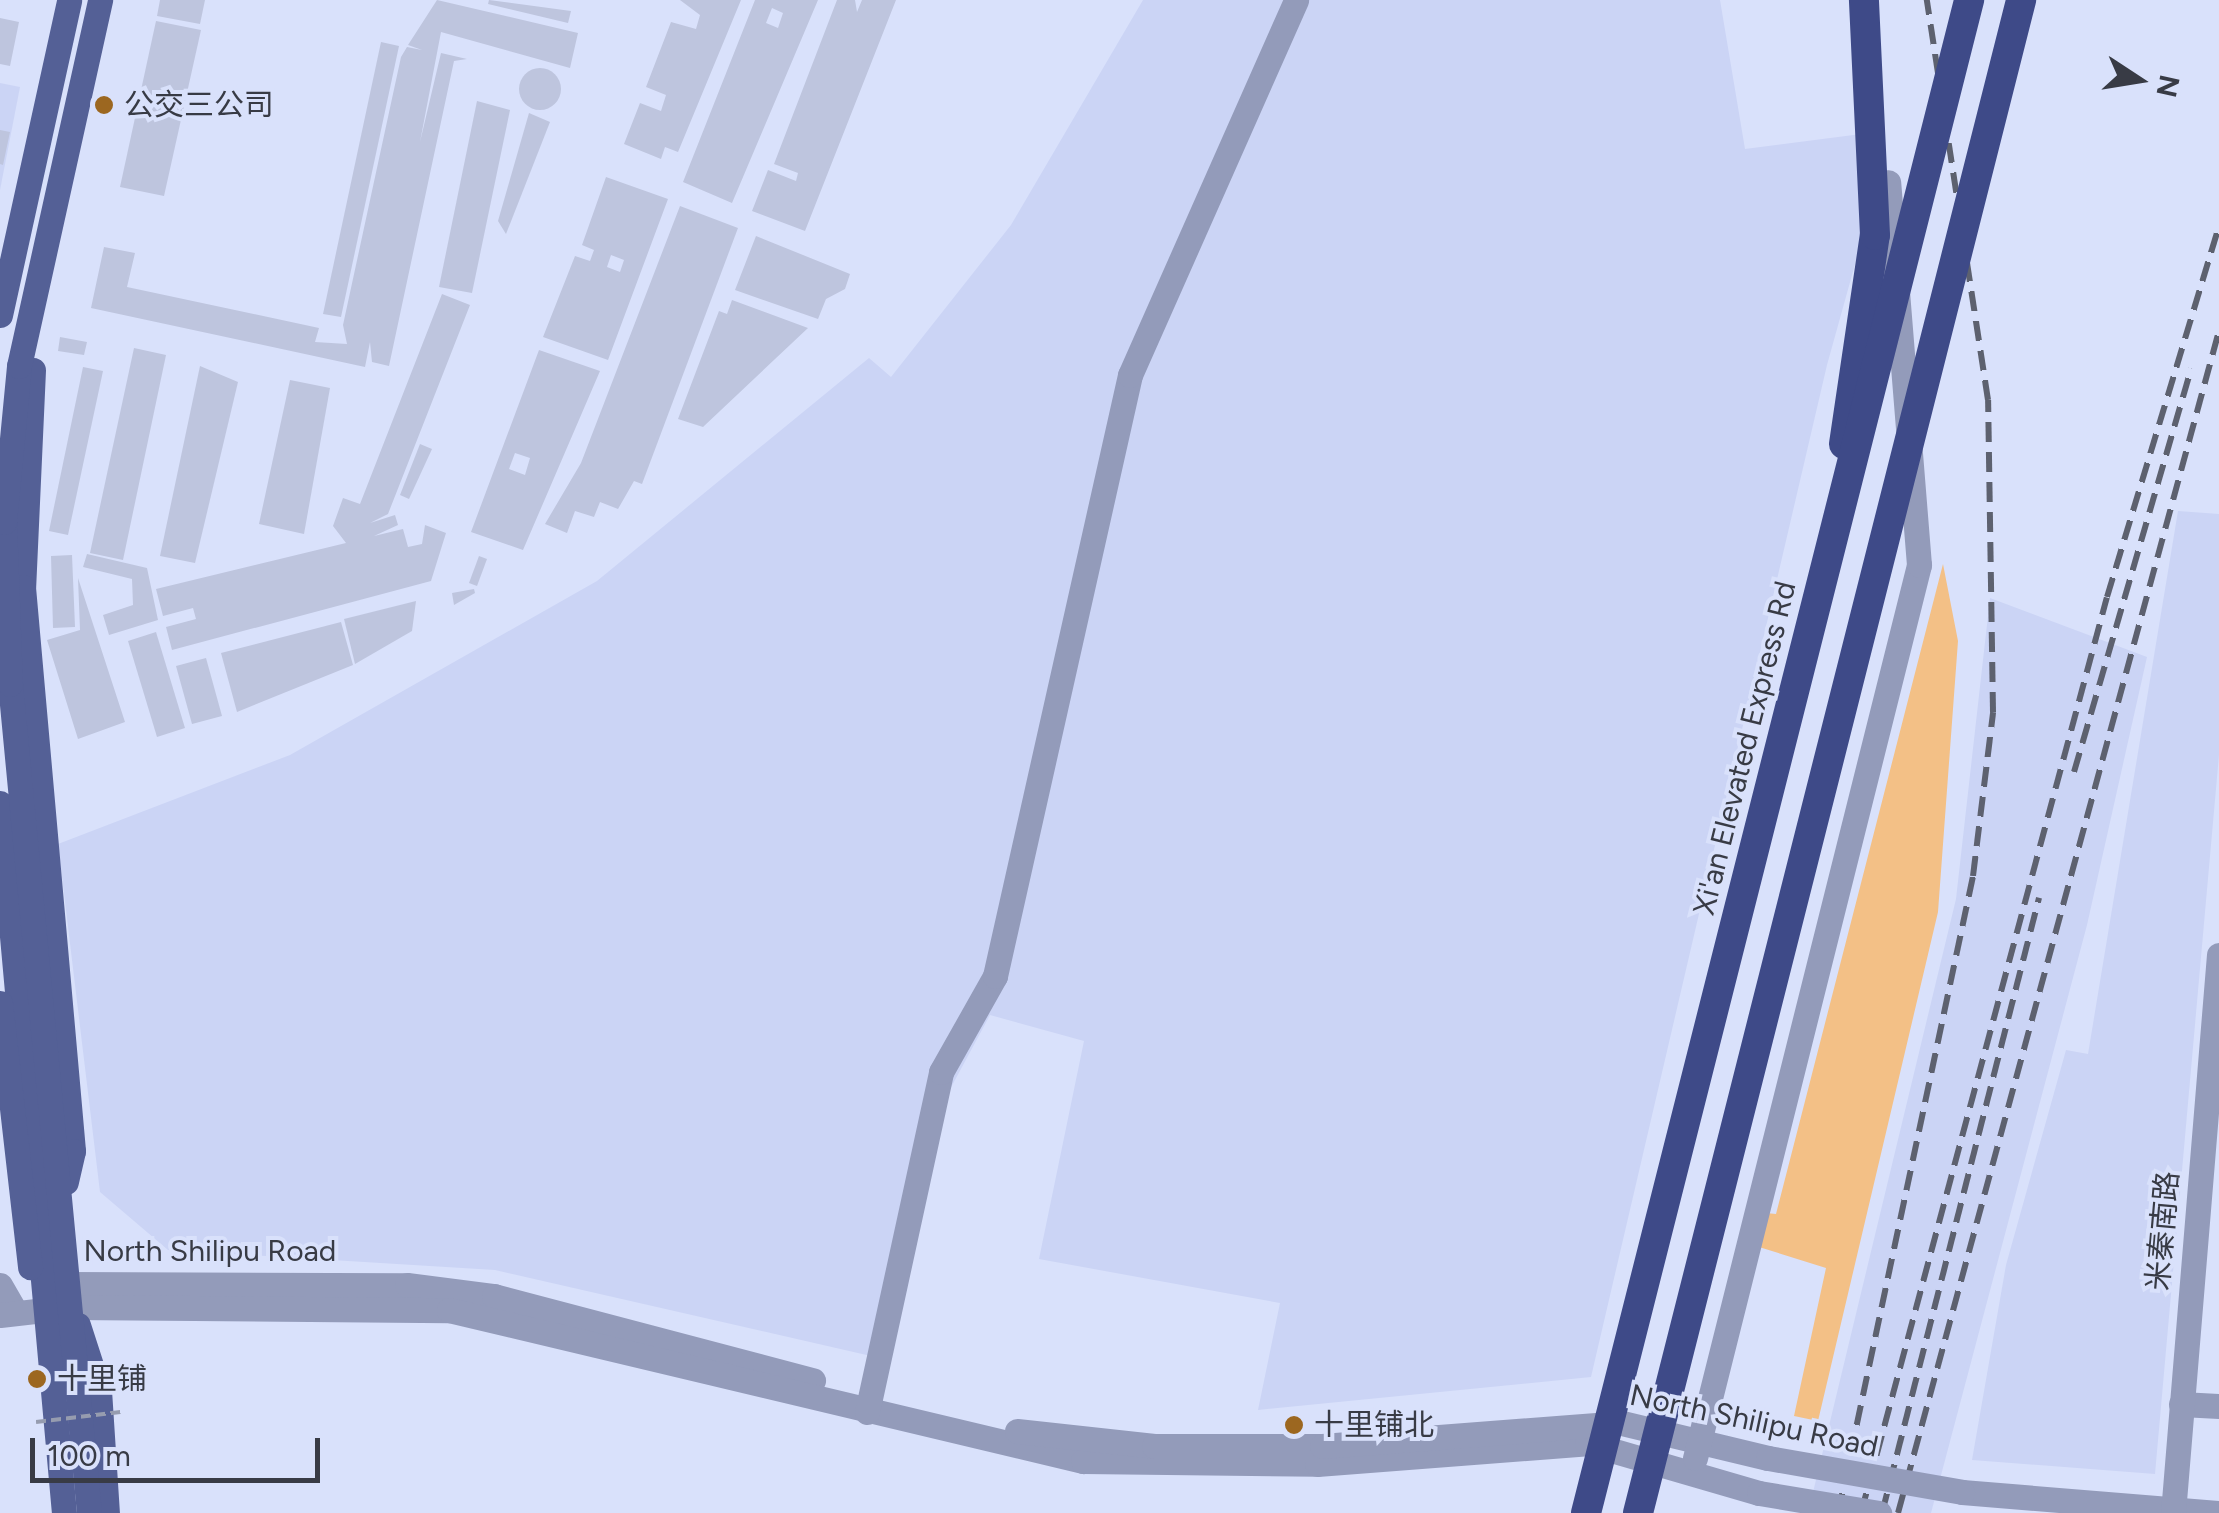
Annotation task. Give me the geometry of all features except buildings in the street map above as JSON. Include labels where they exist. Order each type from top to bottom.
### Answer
[{"type":"highway","points":[[1818,603],[1875,235],[1864,0]]},
{"type":"highway","name":"Xi'an Elevated Express Rd","points":[[1586,1513],[1970,0]]},
{"type":"highway","points":[[1638,1513],[2021,0]]},
{"type":"highway","points":[[1975,187],[2033,0]]},
{"type":"main road","points":[[0,315],[2,277],[27,188],[69,0]]},
{"type":"main road","points":[[64,1513],[61,1212],[4,591],[12,412],[42,256],[100,0]]},
{"type":"main road","points":[[0,804],[88,1513]]},
{"type":"main road","points":[[0,1003],[22,1232],[94,1360],[108,1513]]},
{"type":"street","points":[[869,1403],[941,1072],[995,976],[1130,375],[1296,0]]},
{"type":"street","points":[[1690,1477],[1920,565],[1888,182]]},
{"type":"street","name":"米秦南路","points":[[2173,1511],[2219,955]]},
{"type":"street","points":[[0,1284],[8,1314]]},
{"type":"street","name":"North Shilipu Road","points":[[8,1314],[61,1300],[449,1310],[869,1403],[1083,1461],[1317,1464],[1588,1443],[1764,1500],[1878,1513]]},
{"type":"street","name":"North Shilipu Road","points":[[869,1403],[1106,1443],[1373,1444],[1622,1423],[1768,1458],[1962,1492],[2219,1513]]},
{"type":"street","points":[[2182,1404],[2219,1406]]},
{"type":"path","points":[[36,1422],[120,1412]]},
{"type":"shaded area","points":[[1143,0],[1720,0],[1745,149],[1869,133],[1879,178],[1827,365],[1591,1377],[1258,1410],[1280,1303],[1039,1259],[1084,1041],[990,1015],[948,1093],[884,1359],[495,1270],[168,1250],[100,1192],[58,844],[290,755],[597,581],[869,358],[891,377],[1011,225]]},
{"type":"shaded area","points":[[0,83],[20,87],[0,190]]},
{"type":"shaded area","points":[[2178,511],[2219,514],[2219,755],[2155,1474],[1972,1460],[2006,1265],[2066,1050],[2088,1054]]},
{"type":"shaded area","points":[[1943,564],[1958,641],[1938,912],[1818,1421],[1794,1416],[1826,1268],[1759,1247],[1766,1213],[1776,1214]]},
{"type":"shaded area","points":[[1990,598],[2147,657],[2087,925],[1931,1513],[1808,1513],[1956,899]]},
{"type":"railway","points":[[1838,1513],[1973,876],[1993,712],[1988,400],[1927,0]]},
{"type":"railway","points":[[1861,1513],[2107,597],[2219,225]]},
{"type":"railway","points":[[1898,1513],[2219,331]]},
{"type":"railway","points":[[2074,772],[2191,369]]},
{"type":"railway","points":[[1882,1513],[2039,898]]},
{"type":"place","name":"公交三公司","points":[[104,105]]},
{"type":"place","name":"十里铺","points":[[37,1379]]},
{"type":"place","name":"十里铺北","points":[[1294,1425]]}]
